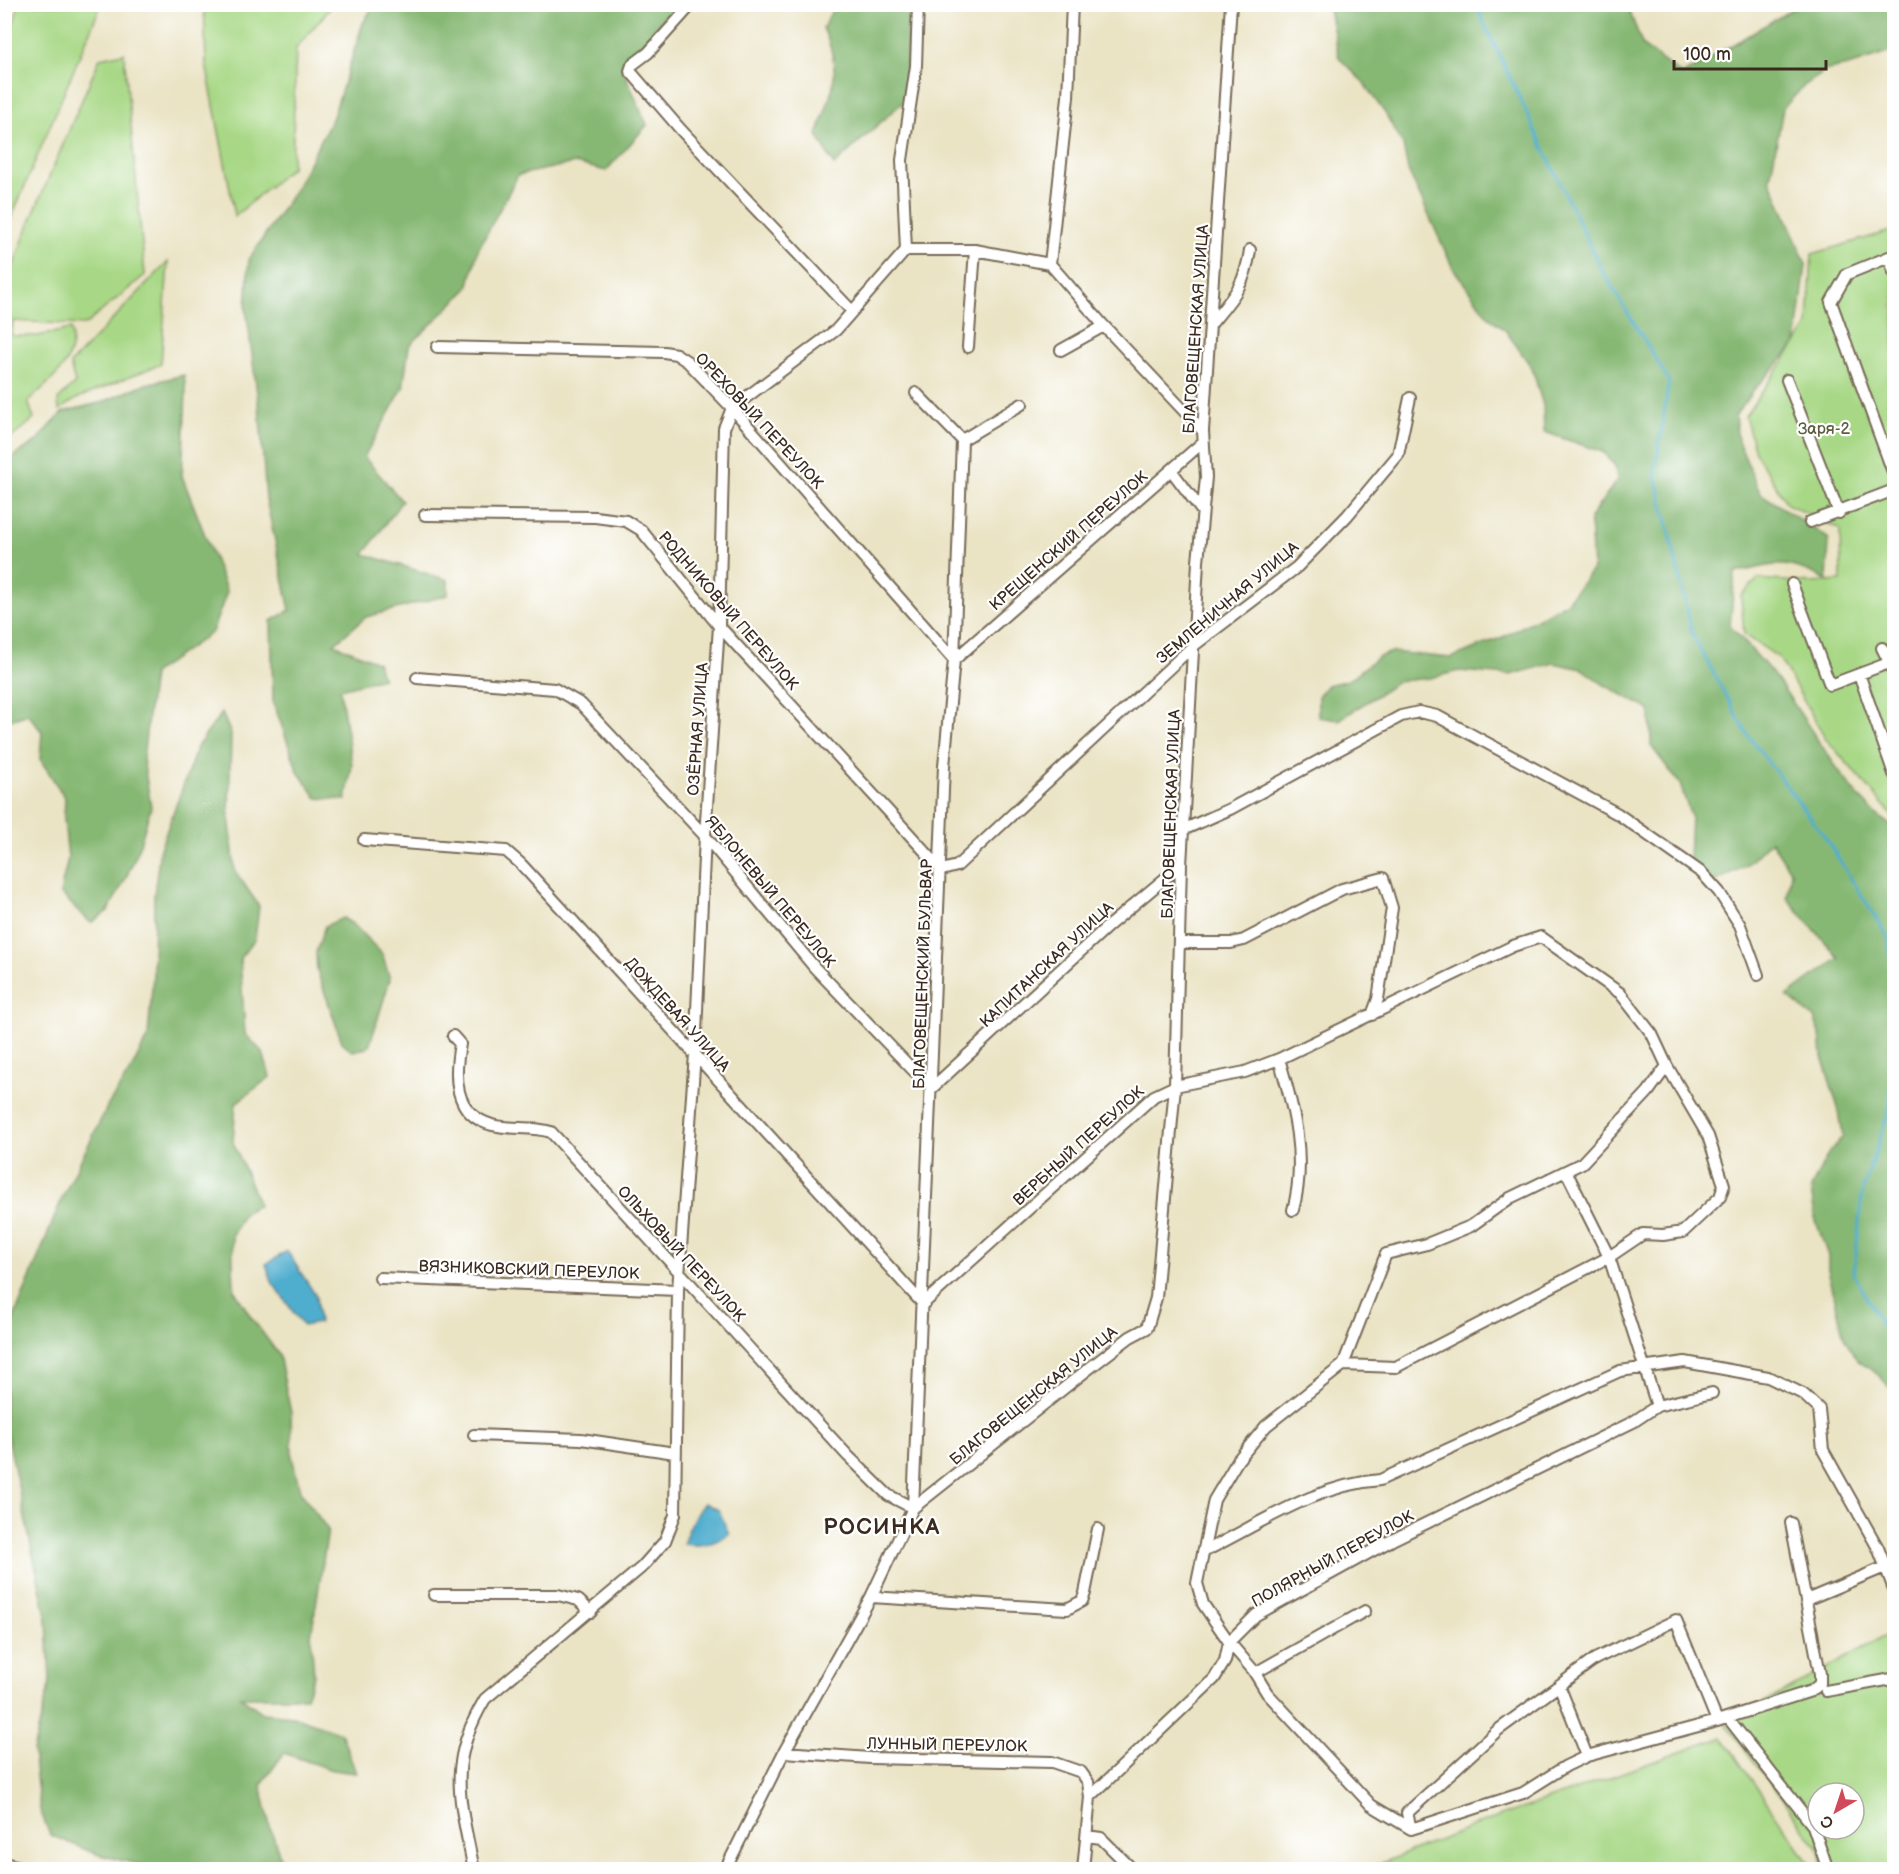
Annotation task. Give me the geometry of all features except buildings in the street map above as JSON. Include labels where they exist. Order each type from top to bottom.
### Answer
[{"type":"street","points":[[692,4],[648,53],[632,65],[630,70],[681,130],[851,310]]},
{"type":"street","points":[[732,408],[836,330],[851,310],[906,250],[902,160],[916,66],[918,4]]},
{"type":"street","points":[[1050,264],[1068,97],[1072,4]]},
{"type":"street","name":"БЛАГОВЕЩЕНСКАЯ УЛИЦА","points":[[913,1508],[1087,1370],[1130,1337],[1147,1328],[1159,1278],[1175,1086],[1181,864],[1185,829],[1192,647],[1206,477],[1202,443],[1231,4]]},
{"type":"street","points":[[906,250],[975,250],[1050,264],[1104,326],[1203,431]]},
{"type":"street","points":[[968,347],[975,250]]},
{"type":"street","points":[[1211,324],[1236,295],[1247,273],[1250,250]]},
{"type":"street","points":[[1894,272],[1892,256],[1847,274],[1830,302],[1894,474]]},
{"type":"street","points":[[1060,350],[1104,326]]},
{"type":"street","name":"ОРЕХОВЫЙ ПЕРЕУЛОК","points":[[437,347],[676,354],[688,362],[732,408],[954,660]]},
{"type":"street","points":[[1787,380],[1839,513]]},
{"type":"street","points":[[916,393],[962,440],[1022,404]]},
{"type":"street","name":"ЗЕМЛЕНИЧНАЯ УЛИЦА","points":[[942,870],[957,866],[1192,647],[1297,567],[1347,516],[1398,455],[1410,398]]},
{"type":"street","name":"ОЗЁРНАЯ УЛИЦА","points":[[474,1869],[463,1812],[459,1770],[460,1757],[469,1729],[485,1699],[642,1567],[665,1541],[675,1515],[678,1290],[695,1054],[705,836],[719,626],[724,428],[732,408]]},
{"type":"street","name":"БЛАГОВЕЩЕНСКИЙ БУЛЬВАР","points":[[913,1508],[933,1087],[945,766],[954,660],[962,440]]},
{"type":"street","name":"КРЕЩЕНСКИЙ ПЕРЕУЛОК","points":[[954,660],[1202,443]]},
{"type":"street","points":[[1171,470],[1202,511]]},
{"type":"street","points":[[1810,522],[1839,513],[1894,490]]},
{"type":"street","name":"РОДНИКОВЫЙ ПЕРЕУЛОК","points":[[424,515],[596,517],[626,521],[641,530],[719,626],[942,870]]},
{"type":"street","points":[[1792,584],[1830,685],[1858,674],[1893,665],[1882,648]]},
{"type":"street","points":[[1858,674],[1894,774]]},
{"type":"street","name":"ЯБЛОНЕВЫЙ ПЕРЕУЛОК","points":[[417,678],[555,689],[570,696],[598,720],[705,836],[815,968],[914,1071],[933,1087]]},
{"type":"street","points":[[1185,829],[1230,809],[1401,716],[1419,712],[1437,716],[1618,814],[1702,873],[1719,892],[1740,925],[1758,975]]},
{"type":"street","name":"ДОЖДЕВАЯ УЛИЦА","points":[[364,840],[506,852],[521,864],[923,1304]]},
{"type":"street","name":"КАПИТАНСКАЯ УЛИЦА","points":[[933,1087],[1107,927],[1181,864]]},
{"type":"street","points":[[1180,943],[1231,943],[1244,940],[1342,889],[1383,878],[1392,908],[1378,999],[1372,1016]]},
{"type":"street","name":"ВЕРБНЫЙ ПЕРЕУЛОК","points":[[923,1304],[1154,1096],[1175,1086],[1245,1072],[1279,1059],[1513,946],[1541,936],[1620,993],[1653,1034],[1667,1066]]},
{"type":"street","name":"ОЛЬХОВЫЙ ПЕРЕУЛОК","points":[[453,1036],[460,1044],[456,1076],[457,1091],[467,1110],[491,1125],[527,1126],[551,1132],[848,1456],[888,1495],[913,1508]]},
{"type":"street","points":[[1279,1059],[1294,1107],[1300,1164],[1293,1210]]},
{"type":"street","points":[[1343,1365],[1396,1367],[1609,1257],[1643,1234],[1663,1235],[1683,1232],[1720,1197],[1724,1185],[1708,1136],[1667,1066],[1648,1092],[1582,1163],[1510,1198],[1471,1226],[1427,1244],[1386,1254],[1343,1365],[1266,1426],[1238,1460],[1214,1500],[1197,1583],[1203,1605],[1229,1642],[1255,1673],[1267,1693],[1371,1805],[1411,1829],[1523,1793],[1566,1766],[1587,1756],[1728,1718],[1811,1692],[1820,1684],[1791,1523]]},
{"type":"street","points":[[1566,1171],[1609,1257],[1643,1355],[1644,1368],[1657,1406],[1712,1393]]},
{"type":"street","name":"ВЯЗНИКОВСКИЙ ПЕРЕУЛОК","points":[[380,1278],[678,1290]]},
{"type":"street","points":[[1203,1552],[1303,1500],[1358,1482],[1380,1480],[1620,1371],[1684,1362],[1768,1377],[1803,1394],[1819,1409],[1823,1450],[1878,1548],[1894,1589]]},
{"type":"street","name":"ПОЛЯРНЫЙ ПЕРЕУЛОК","points":[[1090,1797],[1214,1678],[1225,1661],[1229,1642],[1256,1615],[1371,1552],[1647,1415],[1657,1406]]},
{"type":"street","points":[[474,1435],[581,1439],[675,1453]]},
{"type":"street","points":[[725,1869],[784,1752],[872,1597],[913,1508]]},
{"type":"street","points":[[872,1597],[1067,1609],[1082,1601],[1098,1529]]},
{"type":"street","points":[[1806,1600],[1885,1566]]},
{"type":"street","points":[[434,1595],[558,1595],[578,1600],[591,1612]]},
{"type":"street","points":[[1255,1673],[1365,1611]]},
{"type":"street","points":[[1411,1829],[1407,1813],[1498,1730],[1595,1659],[1676,1620],[1716,1721]]},
{"type":"street","points":[[1826,1691],[1892,1678]]},
{"type":"street","points":[[1560,1685],[1587,1756]]},
{"type":"street","points":[[1728,1718],[1813,1826],[1828,1869]]},
{"type":"street","name":"ЛУННЫЙ ПЕРЕУЛОК","points":[[784,1752],[870,1758],[1052,1762],[1081,1772],[1089,1782],[1090,1797]]},
{"type":"street","points":[[1083,1869],[1090,1797]]},
{"type":"street","points":[[1087,1836],[1101,1839],[1132,1869]]},
{"type":"street","points":[[4,1863],[34,1869]]},
{"type":"green space","points":[[1888,4],[1894,8],[1894,51],[1848,66],[1827,70],[1804,86],[1783,108],[1770,179],[1806,264],[1796,344],[1752,392],[1735,416],[1738,441],[1760,493],[1829,539],[1827,580],[1801,569],[1782,565],[1735,573],[1730,626],[1775,677],[1846,781],[1878,816],[1894,827],[1894,1243],[1889,1258],[1894,1275],[1894,1393],[1880,1376],[1857,1360],[1844,1338],[1828,1269],[1828,1256],[1815,1218],[1811,1188],[1828,1154],[1843,1136],[1839,1111],[1822,1056],[1820,1033],[1814,1018],[1787,996],[1839,958],[1787,898],[1791,872],[1771,841],[1747,865],[1707,886],[1689,858],[1691,817],[1680,784],[1651,746],[1650,710],[1603,684],[1582,669],[1554,663],[1510,675],[1459,671],[1430,678],[1399,681],[1339,720],[1318,717],[1318,696],[1327,685],[1349,680],[1378,657],[1392,652],[1451,658],[1505,636],[1566,603],[1593,569],[1590,518],[1617,480],[1615,466],[1603,452],[1544,432],[1543,405],[1532,368],[1506,331],[1487,315],[1453,268],[1408,170],[1403,145],[1385,113],[1362,81],[1339,58],[1328,5],[1627,5],[1643,46],[1682,75],[1799,5]]},
{"type":"green space","points":[[19,5],[101,5],[5,233],[5,50]]},
{"type":"green space","points":[[204,5],[333,5],[296,48],[292,167],[235,216],[206,64]]},
{"type":"green space","points":[[374,5],[675,5],[622,67],[647,125],[606,171],[575,163],[518,175],[478,250],[468,288],[409,346],[403,388],[364,457],[402,501],[364,554],[448,580],[448,595],[366,617],[334,644],[377,662],[383,678],[340,689],[352,765],[346,800],[317,798],[298,772],[273,701],[271,621],[290,610],[266,499],[260,417],[246,308],[249,259],[295,190],[333,117],[363,23]]},
{"type":"green space","points":[[835,5],[909,5],[905,100],[834,165],[817,135],[834,82],[833,58],[823,28]]},
{"type":"green space","points":[[124,53],[145,275],[85,325],[13,321],[12,336],[38,336],[71,329],[72,341],[70,352],[60,370],[28,401],[34,419],[5,443],[5,288],[29,224],[100,58]]},
{"type":"green space","name":"Заря-2","points":[[1894,230],[1894,817],[1826,739],[1779,658],[1744,634],[1741,596],[1758,579],[1811,583],[1841,581],[1840,529],[1787,504],[1755,452],[1745,416],[1808,326],[1812,254]]},
{"type":"green space","points":[[168,262],[161,364],[78,398],[59,410],[58,400],[75,383],[70,364]]},
{"type":"green space","points":[[184,375],[186,392],[182,476],[227,592],[212,632],[153,674],[143,759],[151,807],[138,851],[125,880],[108,911],[91,923],[60,893],[68,858],[64,819],[65,798],[40,759],[42,732],[28,714],[5,722],[5,462],[37,441],[63,412],[103,402],[142,385]]},
{"type":"green space","points":[[222,713],[231,734],[229,815],[235,871],[259,906],[255,939],[240,958],[245,1034],[263,1053],[270,1077],[236,1103],[233,1142],[259,1205],[244,1213],[232,1235],[234,1290],[279,1355],[291,1413],[292,1457],[300,1491],[328,1530],[311,1636],[314,1675],[306,1697],[241,1697],[263,1713],[293,1716],[341,1733],[356,1773],[332,1770],[284,1753],[261,1785],[270,1827],[283,1866],[281,1869],[157,1869],[96,1854],[50,1835],[40,1810],[33,1751],[50,1682],[47,1620],[5,1425],[5,1340],[63,1196],[108,1105],[132,1068],[148,1036],[153,976],[154,895],[160,849],[198,745]]},
{"type":"green space","points":[[343,918],[354,925],[382,954],[390,979],[371,1041],[367,1048],[352,1051],[342,1042],[317,970],[316,952],[325,926]]},
{"type":"green space","points":[[1894,1631],[1894,1869],[1823,1869],[1818,1847],[1814,1841],[1866,1841],[1866,1781],[1806,1781],[1806,1831],[1726,1724]]},
{"type":"green space","points":[[1722,1737],[1813,1869],[1367,1869],[1490,1820]]},
{"type":"water","points":[[287,1251],[316,1296],[319,1323],[303,1326],[272,1282],[266,1264]]},
{"type":"water","points":[[704,1503],[719,1510],[729,1534],[708,1544],[684,1544],[686,1535]]},
{"type":"waterway","points":[[1475,4],[1600,267],[1669,381],[1655,470],[1693,636],[1747,734],[1825,837],[1889,939],[1894,990]]},
{"type":"waterway","points":[[1894,1054],[1890,1107],[1862,1193],[1854,1274],[1894,1348]]},
{"type":"district","name":"РОСИНКА","points":[[882,1526]]}]
